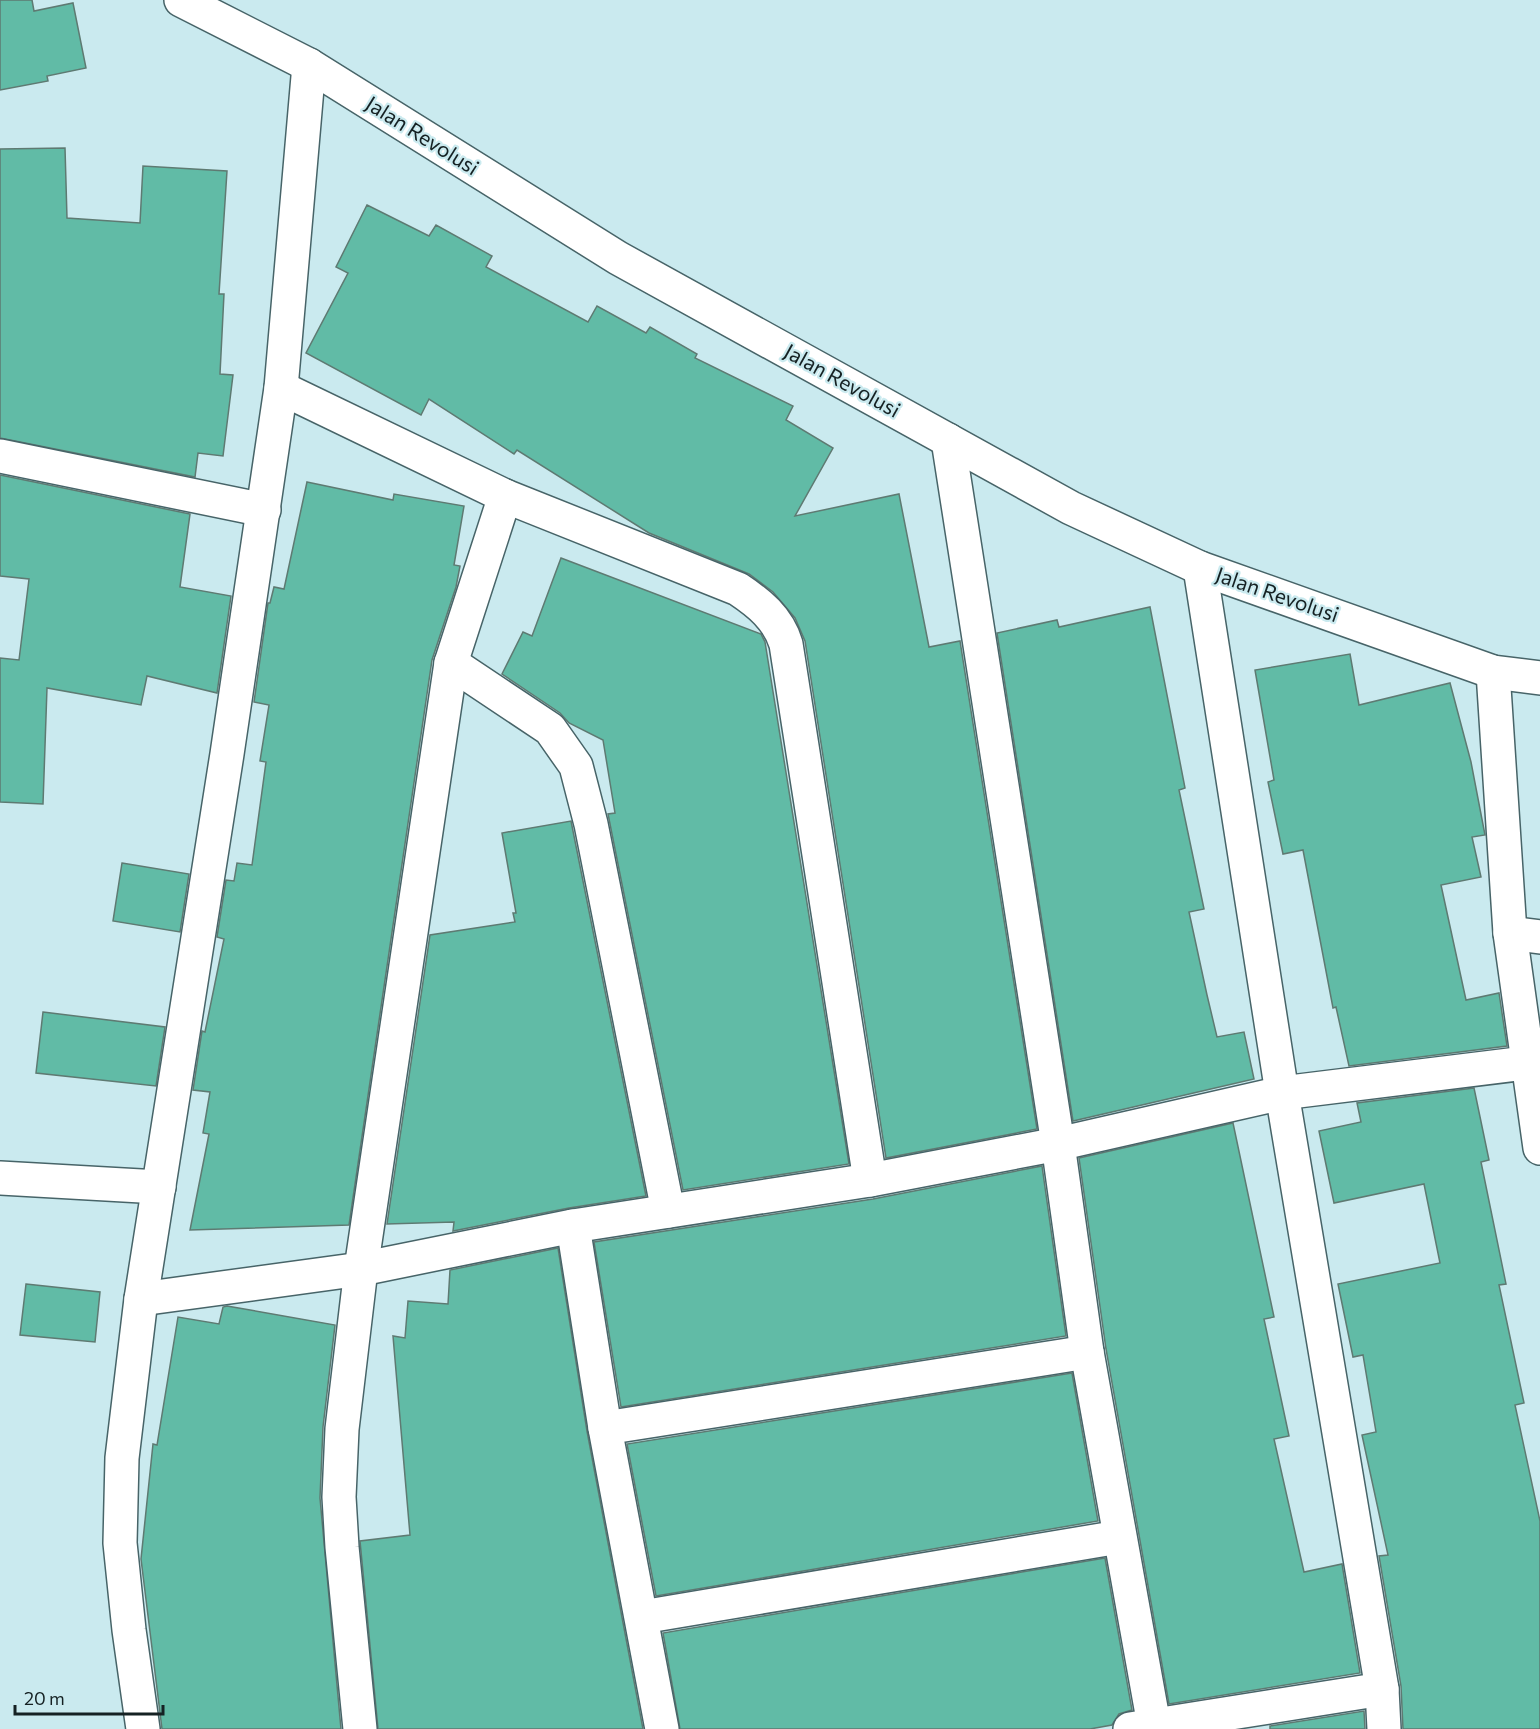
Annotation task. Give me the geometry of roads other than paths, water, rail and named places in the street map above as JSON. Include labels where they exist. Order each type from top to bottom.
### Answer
[{"type":"street","name":"Jalan Revolusi","points":[[191,2],[309,65],[618,258],[1071,508],[1200,568],[1493,672],[1540,678]]},
{"type":"street","points":[[143,1729],[120,1543],[122,1458],[141,1299],[281,388],[309,65]]},
{"type":"street","points":[[281,388],[504,496],[738,589],[762,606],[783,634],[870,1180]]},
{"type":"street","points":[[948,440],[1058,1144],[1087,1352],[1119,1537],[1142,1727],[1382,1689]]},
{"type":"street","points":[[0,456],[264,510]]},
{"type":"street","points":[[360,1729],[339,1497],[342,1429],[361,1269],[451,663],[504,496]]},
{"type":"street","points":[[1200,568],[1282,1093],[1382,1689],[1384,1729]]},
{"type":"street","points":[[451,663],[550,729],[576,766],[594,836],[668,1211]]},
{"type":"street","points":[[1493,672],[1525,935],[1526,1063],[1540,1148]]},
{"type":"street","points":[[141,1299],[361,1269],[573,1226],[870,1180],[1058,1144],[1282,1093],[1526,1063]]},
{"type":"street","points":[[0,1178],[159,1187]]},
{"type":"street","points":[[573,1226],[605,1428],[662,1729]]},
{"type":"street","points":[[605,1428],[1087,1352]]},
{"type":"street","points":[[642,1617],[1119,1537]]}]
